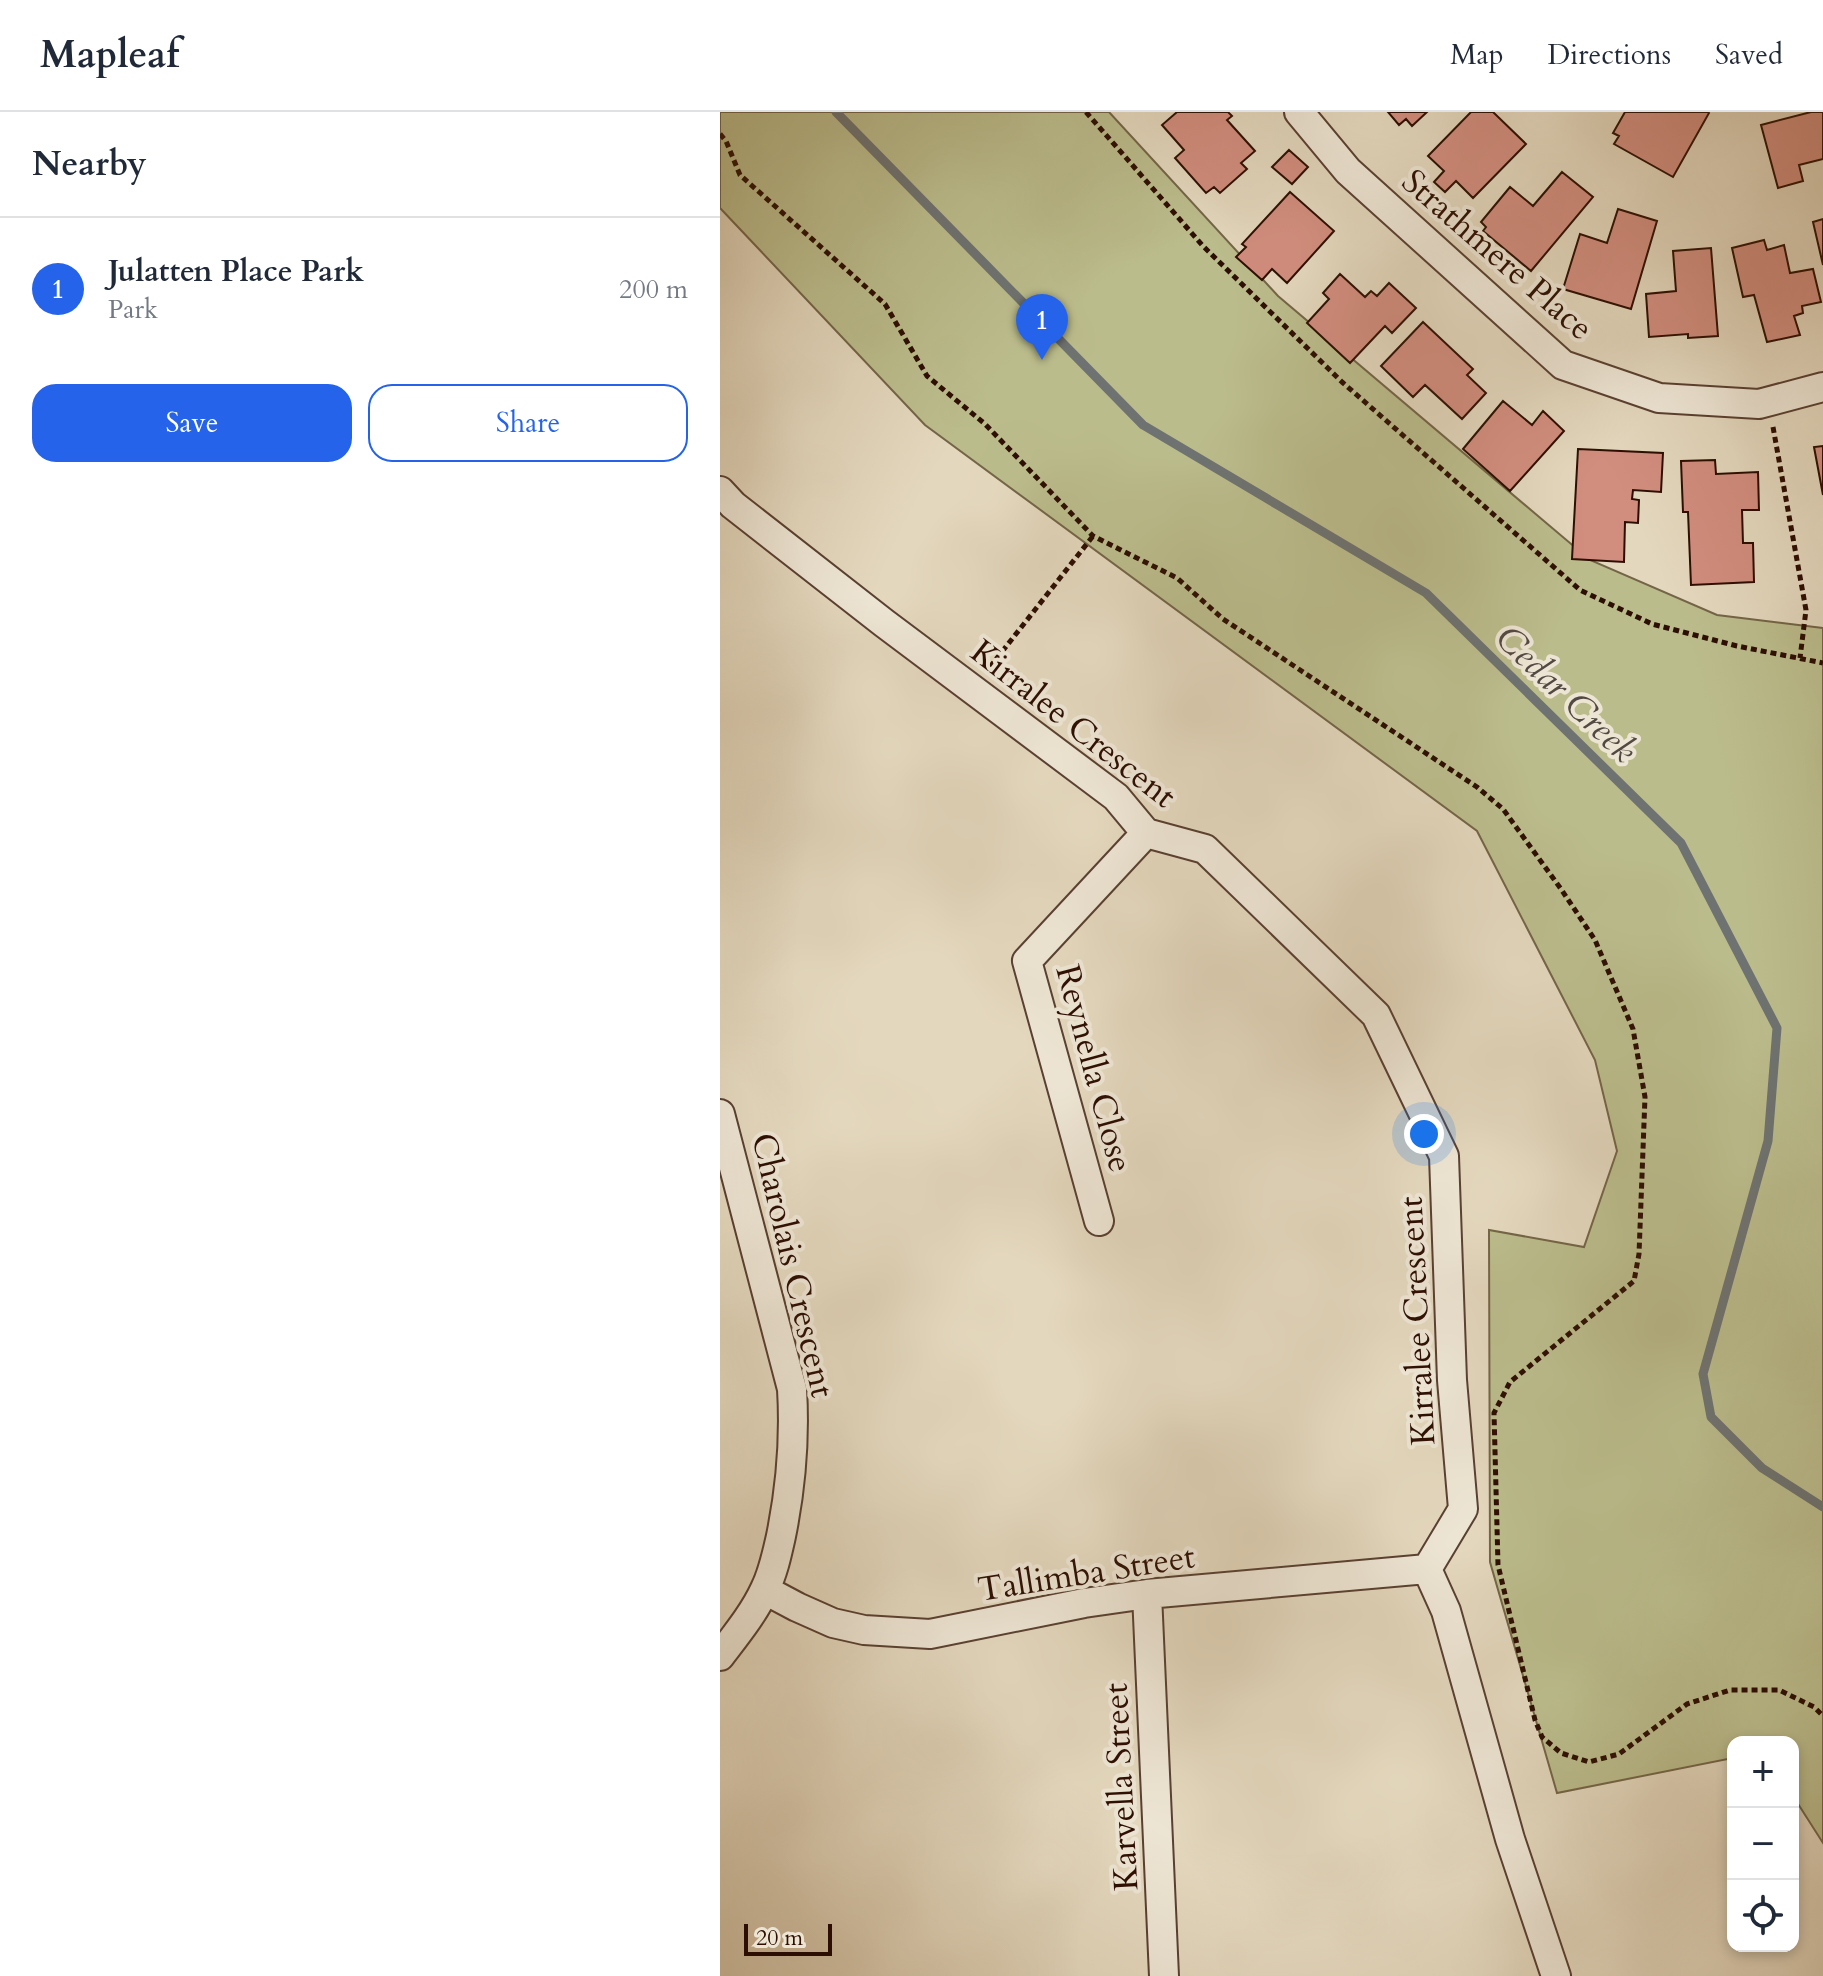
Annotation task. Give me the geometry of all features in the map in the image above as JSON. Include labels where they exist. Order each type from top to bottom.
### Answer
[{"type":"street","name":"Strathmere Place","points":[[1299,112],[1348,171],[1563,365],[1659,398],[1759,404],[1823,387]]},
{"type":"street","name":"Kirralee Crescent","points":[[720,491],[744,514],[884,623],[1116,797],[1146,833],[1205,849],[1376,1015],[1444,1156],[1452,1369],[1463,1509],[1427,1569]]},
{"type":"street","name":"Reynella Close","points":[[1099,1221],[1027,961],[1146,833]]},
{"type":"street","name":"Charolais Crescent","points":[[720,1114],[792,1389],[794,1420],[792,1472],[777,1555],[765,1590],[720,1656]]},
{"type":"street","name":"Tallimba Street","points":[[765,1590],[833,1623],[864,1630],[930,1634],[1084,1603],[1147,1594],[1427,1569]]},
{"type":"street","points":[[1427,1569],[1446,1611],[1510,1839],[1556,1976]]},
{"type":"street","name":"Karvella Street","points":[[1147,1594],[1164,1976]]},
{"type":"path","points":[[1086,112],[1203,246],[1342,382],[1580,590],[1652,624],[1737,646],[1823,663]]},
{"type":"path","points":[[1768,402],[1806,610],[1800,658]]},
{"type":"path","points":[[973,690],[1093,536]]},
{"type":"green space","points":[[720,112],[1109,112],[1278,296],[1590,560],[1717,615],[1823,628],[1823,1843],[1799,1805],[1799,1736],[1727,1736],[1727,1759],[1557,1793],[1490,1562],[1489,1230],[1584,1247],[1617,1151],[1595,1060],[1477,831],[925,425],[720,208]]},
{"type":"building","points":[[1177,112],[1228,112],[1232,116],[1227,120],[1255,151],[1241,163],[1247,169],[1220,193],[1214,187],[1206,193],[1175,158],[1184,150],[1162,125]]},
{"type":"building","points":[[1388,112],[1427,112],[1412,126],[1406,119],[1399,125]]},
{"type":"building","points":[[1471,112],[1493,112],[1526,144],[1473,198],[1456,181],[1445,192],[1434,182],[1444,171],[1428,156]]},
{"type":"building","points":[[1625,112],[1709,113],[1673,177],[1614,144],[1619,136],[1613,133]]},
{"type":"building","points":[[1811,112],[1823,112],[1823,159],[1799,165],[1803,181],[1778,188],[1761,125]]},
{"type":"building","points":[[1289,150],[1308,167],[1292,184],[1272,167]]},
{"type":"building","points":[[1562,172],[1593,197],[1531,271],[1483,231],[1486,227],[1481,222],[1510,187],[1533,206]]},
{"type":"building","points":[[1290,192],[1334,231],[1287,283],[1272,269],[1262,280],[1236,257],[1246,247],[1242,244]]},
{"type":"building","points":[[1618,209],[1657,221],[1631,309],[1563,289],[1580,234],[1607,243]]},
{"type":"building","points":[[1823,219],[1823,265],[1813,222]]},
{"type":"building","points":[[1764,240],[1767,250],[1784,245],[1790,273],[1813,269],[1821,302],[1802,306],[1803,313],[1794,316],[1800,335],[1767,342],[1754,295],[1743,297],[1732,248]]},
{"type":"building","points":[[1711,248],[1718,336],[1688,338],[1688,334],[1649,337],[1646,294],[1676,291],[1673,251]]},
{"type":"building","points":[[1340,274],[1365,297],[1371,291],[1377,296],[1389,283],[1416,308],[1392,333],[1385,326],[1350,363],[1307,323],[1329,299],[1323,293]]},
{"type":"building","points":[[1423,322],[1473,369],[1467,375],[1486,393],[1462,419],[1425,385],[1413,397],[1381,366]]},
{"type":"building","points":[[1503,401],[1532,425],[1543,411],[1564,431],[1510,491],[1463,449]]},
{"type":"building","points":[[1823,446],[1823,495],[1814,447]]},
{"type":"building","points":[[1578,449],[1663,453],[1661,492],[1633,490],[1632,499],[1639,500],[1638,523],[1625,522],[1624,562],[1572,559]]},
{"type":"building","points":[[1715,460],[1716,474],[1758,472],[1759,510],[1742,510],[1743,543],[1753,543],[1754,582],[1691,585],[1688,512],[1683,512],[1681,461]]},
{"type":"waterway","name":"Cedar Creek","points":[[836,112],[1143,425],[1426,593],[1681,843],[1777,1028],[1768,1141],[1703,1374],[1711,1417],[1762,1468],[1823,1507]]},
{"type":"place","name":"Julatten Place Park","points":[[1042,360]]}]
